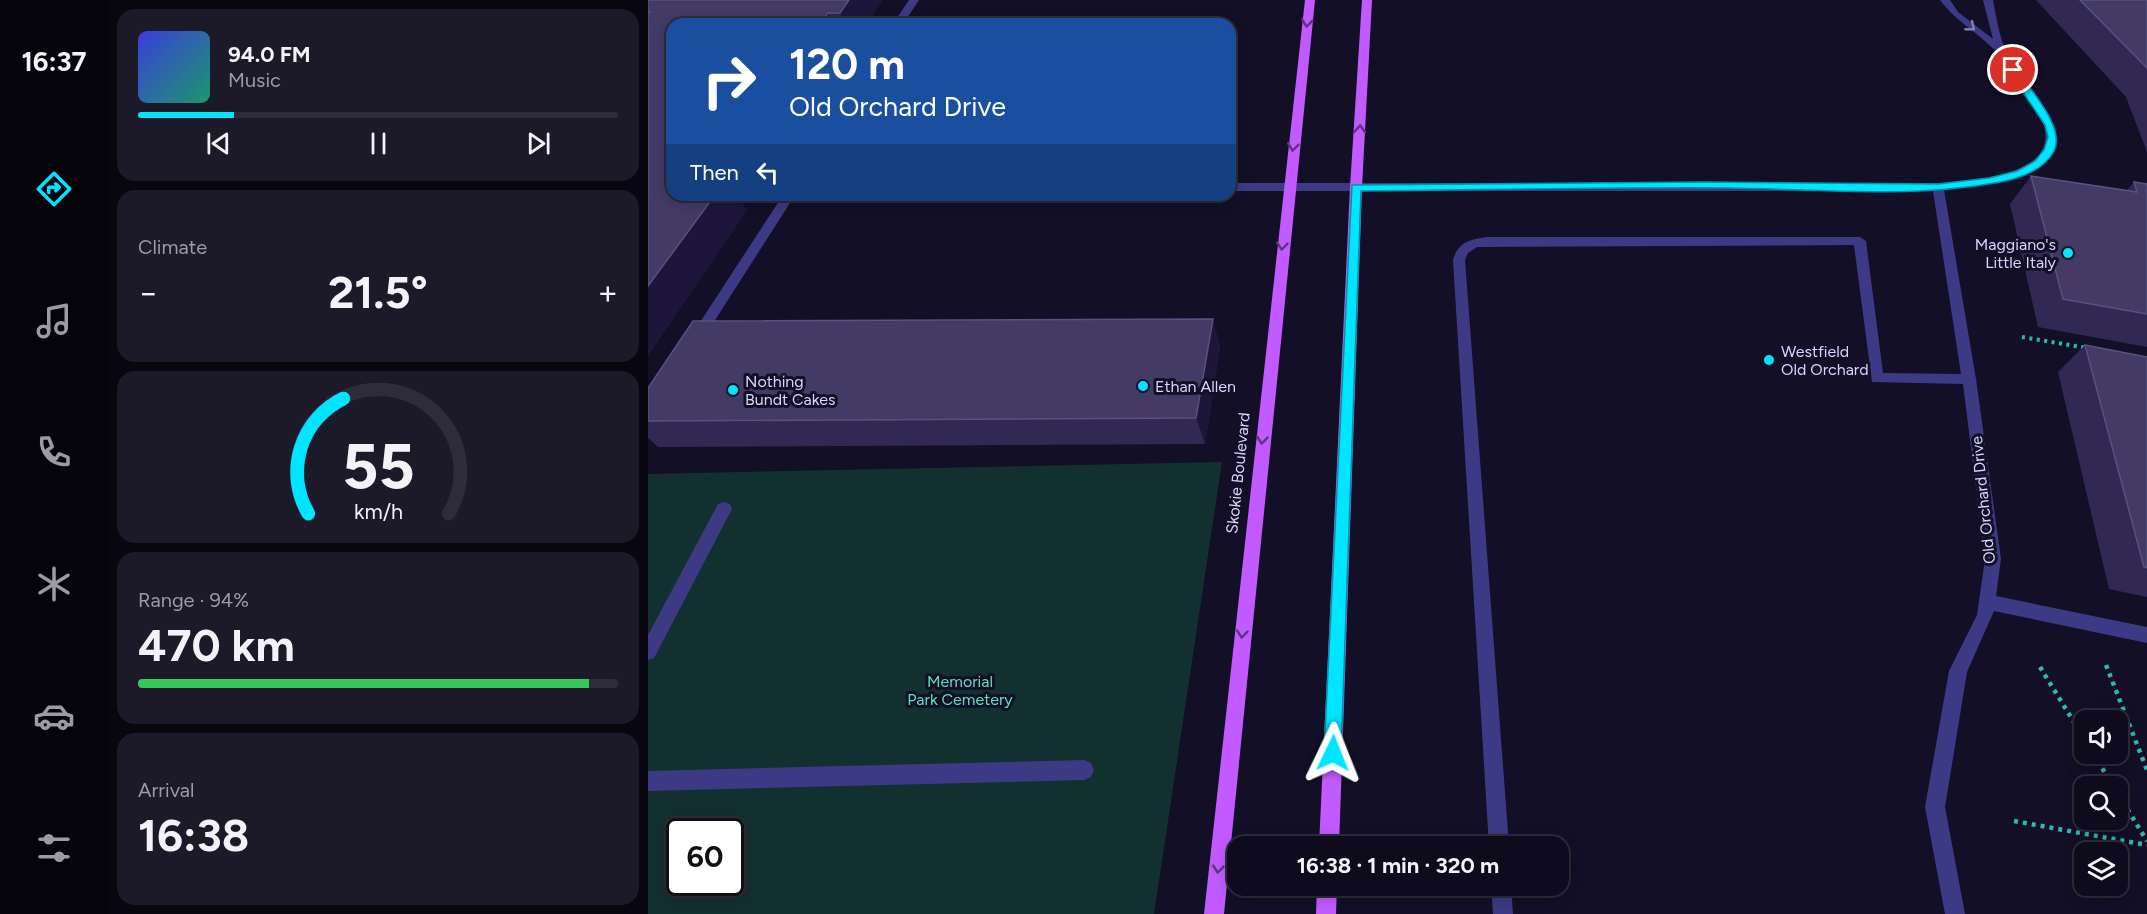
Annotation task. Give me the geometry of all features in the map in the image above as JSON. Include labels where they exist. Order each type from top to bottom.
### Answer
[{"type":"main road","name":"Skokie Boulevard","points":[[1214,914],[1288,187],[1310,0]]},
{"type":"main road","points":[[1329,836],[1356,187],[1367,0]]},
{"type":"main road","points":[[1326,914],[1327,896]]},
{"type":"lane","points":[[902,18],[914,0]]},
{"type":"lane","points":[[1236,187],[1705,185],[1938,187],[1989,181],[2020,174],[2038,163],[2049,151],[2053,137],[2049,125],[2000,50],[1955,14],[1945,0]]},
{"type":"lane","points":[[1988,0],[2000,50]]},
{"type":"lane","name":"Old Orchard Drive","points":[[1938,187],[1969,379],[1993,559],[1985,616],[1958,671],[1935,807],[1955,914]]},
{"type":"lane","points":[[698,337],[785,201]]},
{"type":"lane","points":[[1497,836],[1460,260],[1461,252],[1466,247],[1488,241],[1860,241],[1877,378],[1969,379]]},
{"type":"lane","points":[[648,652],[724,509]]},
{"type":"lane","points":[[1988,602],[2147,635]]},
{"type":"lane","points":[[648,781],[1084,770]]},
{"type":"lane","points":[[1502,896],[1503,914]]},
{"type":"path","points":[[2022,337],[2090,349]]},
{"type":"path","points":[[2106,665],[2147,770]]},
{"type":"path","points":[[2040,667],[2074,722]]},
{"type":"path","points":[[2128,811],[2147,843]]},
{"type":"path","points":[[2014,821],[2147,843]]},
{"type":"green space","name":"Memorial Park Cemetery","points":[[1222,462],[1154,914],[648,914],[648,474]]},
{"type":"building","points":[[648,0],[849,0],[840,13],[828,13],[824,18],[666,18],[666,201],[711,201],[648,286],[648,14],[650,12],[648,12]]},
{"type":"building","points":[[2080,0],[2147,0],[2147,68]]},
{"type":"building","points":[[2031,176],[2137,192],[2134,182],[2147,184],[2147,314],[2063,299]]},
{"type":"building","points":[[1213,319],[1196,418],[648,421],[648,388],[693,321]]},
{"type":"building","points":[[2085,345],[2147,357],[2147,568],[2144,567]]},
{"type":"place","name":"Maggiano's Little Italy","points":[[2068,253]]},
{"type":"place","name":"Westfield Old Orchard","points":[[1769,360]]},
{"type":"place","name":"Ethan Allen","points":[[1143,386]]},
{"type":"place","name":"Nothing Bundt Cakes","points":[[733,390]]},
{"type":"route","points":[[1333,753],[1356,187],[1705,185],[1938,187],[1989,181],[2020,174],[2038,163],[2049,151],[2053,137],[2049,125],[2013,70]]}]
